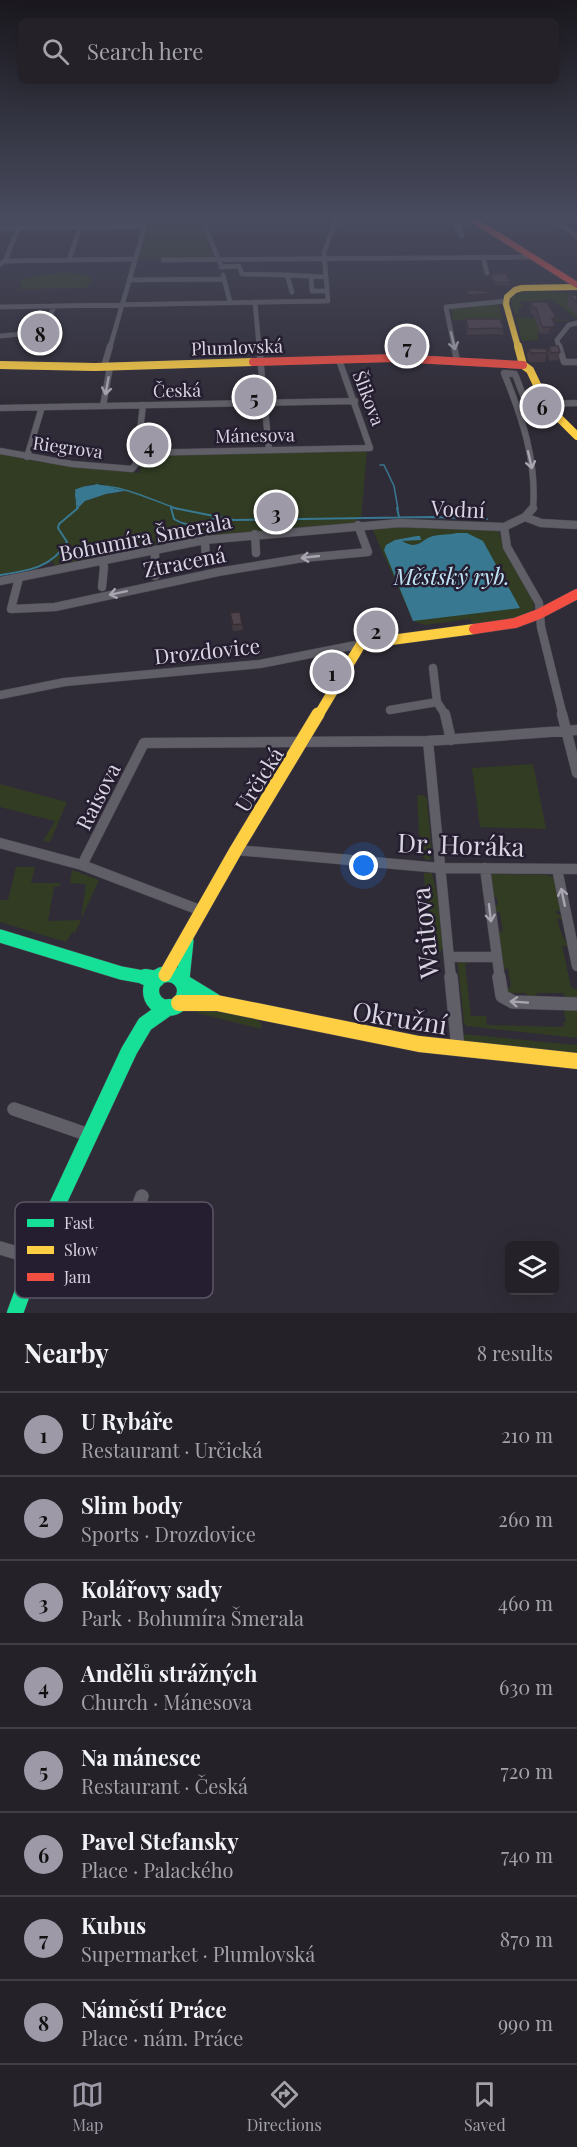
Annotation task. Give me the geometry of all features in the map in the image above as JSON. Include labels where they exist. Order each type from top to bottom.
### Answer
[{"type":"street","points":[[103,406],[107,367],[129,280]]},
{"type":"street","points":[[224,280],[230,301]]},
{"type":"street","points":[[289,280],[292,292]]},
{"type":"street","points":[[311,280],[312,291],[326,291]]},
{"type":"street","points":[[0,307],[328,301],[326,280]]},
{"type":"street","points":[[457,361],[446,307],[449,305],[509,297],[535,290],[575,289]]},
{"type":"street","points":[[509,297],[523,364],[530,370],[545,403],[577,436]]},
{"type":"street","points":[[255,302],[269,450]]},
{"type":"street","points":[[0,336],[44,333],[54,306]]},
{"type":"street","points":[[577,323],[569,325],[558,340],[564,363],[577,362]]},
{"type":"street","name":"Plumlovská","points":[[0,365],[107,367],[400,358],[523,364]]},
{"type":"street","name":"Šlikova","points":[[339,360],[371,446]]},
{"type":"street","points":[[526,403],[515,374],[503,372],[515,403],[534,480],[532,509],[525,517],[541,523],[577,525]]},
{"type":"street","name":"Česká","points":[[0,408],[355,401]]},
{"type":"street","points":[[515,403],[577,403]]},
{"type":"street","points":[[132,469],[136,464],[138,453],[143,405]]},
{"type":"street","points":[[27,457],[42,407]]},
{"type":"street","name":"Mánesova","points":[[138,453],[365,448],[371,446]]},
{"type":"street","name":"Riegrova","points":[[0,451],[27,457],[132,469]]},
{"type":"street","name":"Vodní","points":[[369,524],[432,523],[504,527],[525,517]]},
{"type":"street","name":"Bohumíra Šmerala","points":[[0,581],[205,540],[369,524]]},
{"type":"street","name":"Ztracená","points":[[19,578],[10,609],[55,607],[218,572],[303,558],[368,552],[358,525]]},
{"type":"street","points":[[504,527],[505,542],[539,603],[539,614],[577,773]]},
{"type":"street","points":[[255,534],[256,553]]},
{"type":"street","points":[[205,540],[206,564]]},
{"type":"street","points":[[155,550],[155,576]]},
{"type":"street","points":[[102,561],[104,567],[102,587]]},
{"type":"street","name":"Drozdovice","points":[[0,695],[65,682],[260,664],[361,644],[515,622],[539,614],[577,594]]},
{"type":"street","name":"Určická","points":[[161,977],[361,644]]},
{"type":"street","points":[[433,668],[437,702],[445,712],[451,740]]},
{"type":"street","points":[[390,710],[437,702]]},
{"type":"street","points":[[303,742],[451,740],[577,730]]},
{"type":"street","name":"Waitova","points":[[428,741],[458,1049]]},
{"type":"street","name":"Raisova","points":[[82,865],[144,743],[303,742]]},
{"type":"street","points":[[0,843],[82,865],[202,910]]},
{"type":"street","name":"Dr. Horáka","points":[[236,850],[440,868],[577,869]]},
{"type":"street","points":[[485,868],[501,992],[508,1001],[577,1004]]},
{"type":"street","points":[[557,869],[577,966]]},
{"type":"street","name":"Určická","points":[[184,982],[188,935]]},
{"type":"street","points":[[0,936],[121,973],[161,977],[176,975],[184,982],[186,993],[174,1005],[145,1024]]},
{"type":"street","points":[[449,957],[496,957]]},
{"type":"street","points":[[121,973],[152,996],[160,1006],[174,1005]]},
{"type":"street","points":[[59,1202],[129,1051],[145,1024],[152,996],[152,985],[161,977]]},
{"type":"street","name":"Okružní","points":[[184,982],[217,1003]]},
{"type":"street","name":"Okružní","points":[[174,1005],[217,1003],[351,1032],[458,1049],[577,1061]]},
{"type":"street","points":[[14,1109],[89,1135]]},
{"type":"street","points":[[140,1202],[142,1196]]},
{"type":"street","points":[[0,1248],[15,1252]]},
{"type":"street","points":[[15,1313],[20,1298]]},
{"type":"green space","points":[[21,280],[93,280],[87,286],[90,288],[17,289],[23,287],[20,284]]},
{"type":"green space","points":[[532,290],[577,294],[577,319],[552,300],[520,302],[524,308],[518,308],[519,313],[532,315],[515,314],[510,298],[518,292]]},
{"type":"green space","points":[[499,305],[503,321],[453,320],[451,307]]},
{"type":"green space","points":[[516,317],[570,321],[536,321],[540,332],[537,332],[539,340],[522,341]]},
{"type":"green space","points":[[367,451],[361,519],[356,519],[357,522],[367,522],[183,538],[55,567],[53,561],[32,570],[0,575],[0,454],[140,473],[142,458],[147,455]],"holes":[[[102,484],[124,492],[106,494],[85,501],[78,508],[75,495],[87,485]]]},
{"type":"green space","name":"Městský ryb.","points":[[371,526],[498,530],[505,551],[532,597],[534,609],[522,617],[473,626],[470,619],[425,625],[413,621]]},
{"type":"green space","points":[[533,764],[546,829],[480,827],[472,768]]},
{"type":"green space","points":[[0,784],[67,802],[50,842],[43,841],[55,821],[0,807]]},
{"type":"green space","points":[[417,795],[427,798],[432,854],[430,860],[426,860],[420,854]]},
{"type":"green space","points":[[16,867],[35,867],[31,883],[61,883],[54,887],[48,921],[81,920],[75,933],[72,932],[66,942],[0,922],[0,900],[8,900]]},
{"type":"green space","points":[[72,870],[99,880],[81,919],[86,884],[70,883]]},
{"type":"green space","points":[[424,873],[432,873],[438,899],[443,948],[438,955],[431,953],[428,947]]},
{"type":"green space","points":[[489,874],[548,875],[554,878],[563,913],[556,910],[556,913],[564,917],[565,921],[557,918],[558,923],[571,948],[562,945],[571,987],[577,990],[577,998],[568,1001],[563,993],[536,993],[540,1000],[530,1000],[525,993],[512,993],[515,999],[503,991],[511,987],[508,968],[500,971],[495,930],[503,932],[500,913],[492,909],[492,904],[498,905],[497,898],[490,895]]},
{"type":"green space","points":[[457,957],[469,961],[465,964],[471,1016],[486,1016],[487,1025],[564,1027],[563,1023],[566,1022],[563,1006],[577,1008],[577,1038],[467,1026],[464,1023]]},
{"type":"green space","points":[[197,1006],[258,1020],[262,1024],[261,1029],[197,1013]]},
{"type":"green space","points":[[462,1034],[577,1045],[577,1055],[465,1042]]},
{"type":"water","points":[[97,484],[125,491],[85,501],[78,508],[76,490]]},
{"type":"water","name":"Městský ryb.","points":[[467,533],[483,541],[520,608],[413,621],[384,550],[386,545],[395,540],[420,536],[421,540],[402,541],[416,545],[429,537]]},
{"type":"building","points":[[494,280],[510,282],[495,283]]},
{"type":"building","points":[[469,290],[495,292],[495,293],[465,295]]},
{"type":"building","points":[[569,295],[577,295],[577,303]]},
{"type":"building","points":[[531,302],[547,302],[556,317],[552,318],[555,326],[542,327],[536,308],[532,307]]},
{"type":"building","points":[[466,319],[500,319],[504,330],[498,328],[468,329]]},
{"type":"building","points":[[395,339],[418,339],[420,347],[397,349]]},
{"type":"building","points":[[549,346],[558,346],[560,352],[551,353]]},
{"type":"building","points":[[528,348],[547,349],[547,353],[531,353]]},
{"type":"building","points":[[240,612],[242,624],[233,625],[230,613]]},
{"type":"building","points":[[340,652],[342,659],[331,676],[325,674],[334,661],[322,664],[319,658]]},
{"type":"waterway","points":[[380,465],[384,465],[394,486],[398,509]]},
{"type":"waterway","points":[[77,509],[76,490],[88,486],[114,487],[171,507]]},
{"type":"waterway","points":[[171,507],[177,509]]},
{"type":"waterway","points":[[171,508],[174,519],[184,524],[200,524],[215,518]]},
{"type":"waterway","points":[[397,508],[399,517]]},
{"type":"waterway","points":[[0,575],[29,570],[54,558],[67,542],[58,528],[59,524],[77,509]]},
{"type":"waterway","points":[[177,509],[234,520],[431,517],[487,519]]},
{"type":"traffic: fast","points":[[0,936],[121,973],[157,979]]},
{"type":"traffic: fast","points":[[183,979],[187,941]]},
{"type":"traffic: fast","points":[[168,974],[180,979],[185,991],[180,1003],[168,1008],[156,1003],[151,991],[156,979],[168,974]]},
{"type":"traffic: fast","points":[[186,984],[214,1001]]},
{"type":"traffic: fast","points":[[59,1202],[129,1051],[145,1024],[169,1007]]},
{"type":"traffic: fast","points":[[15,1313],[20,1298]]},
{"type":"traffic: slow","points":[[523,365],[506,304],[507,297],[515,290],[522,288],[577,287]]},
{"type":"traffic: slow","points":[[0,365],[95,367],[253,362]]},
{"type":"traffic: slow","points":[[523,365],[530,370],[547,406],[577,436]]},
{"type":"traffic: slow","points":[[165,975],[236,850],[361,644],[474,629]]},
{"type":"traffic: slow","points":[[179,1003],[217,1003],[419,1044],[577,1061]]},
{"type":"traffic: jam","points":[[569,280],[577,285]]},
{"type":"traffic: jam","points":[[253,362],[395,358],[523,365]]},
{"type":"traffic: jam","points":[[474,629],[515,623],[539,614],[577,594]]},
{"type":"place","name":"Náměstí Práce","points":[[40,333]]},
{"type":"place","name":"Kubus","points":[[407,346]]},
{"type":"place","name":"Na mánesce","points":[[254,397]]},
{"type":"place","name":"Pavel Stefansky","points":[[542,406]]},
{"type":"place","name":"Andělů strážných","points":[[149,445]]},
{"type":"place","name":"Kolářovy sady","points":[[276,512]]},
{"type":"place","name":"Slim body","points":[[376,630]]},
{"type":"place","name":"U Rybáře","points":[[332,672]]}]
